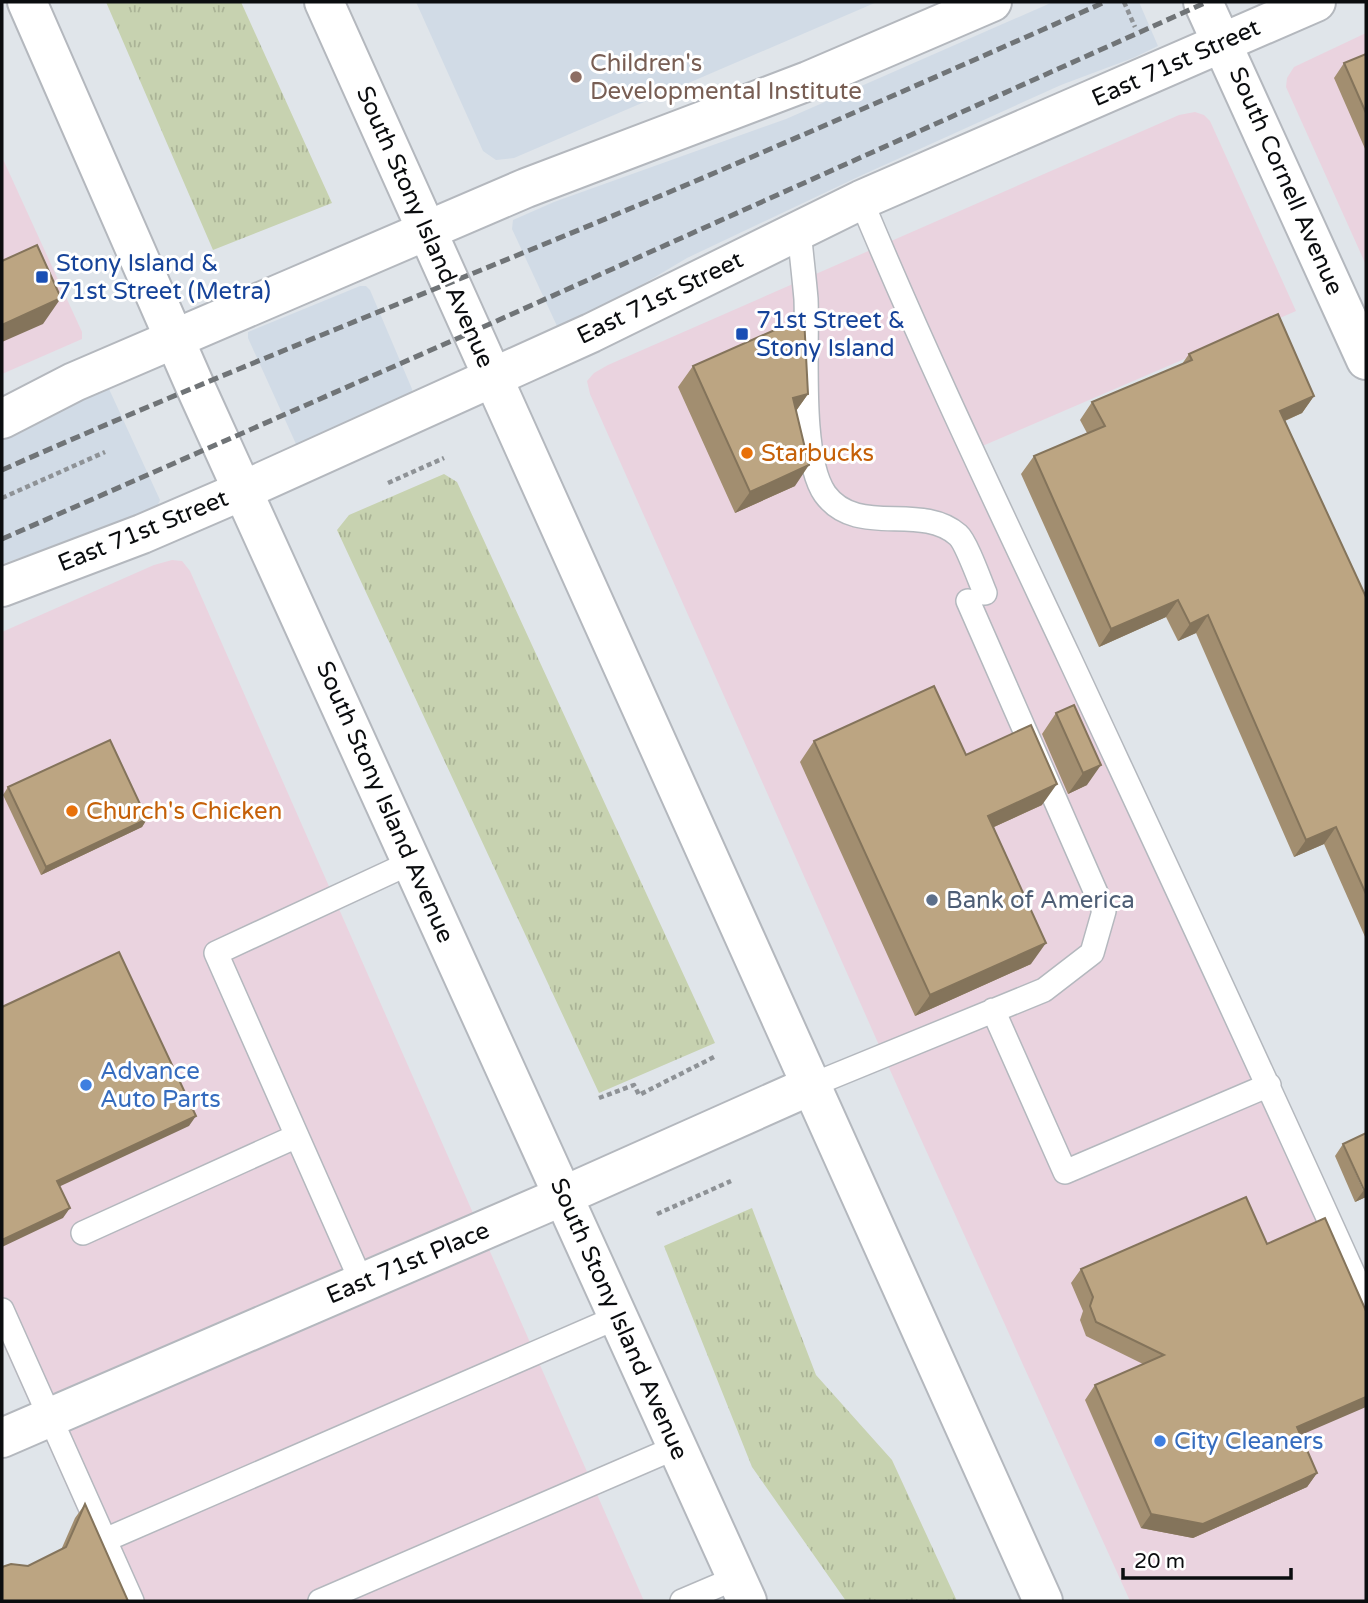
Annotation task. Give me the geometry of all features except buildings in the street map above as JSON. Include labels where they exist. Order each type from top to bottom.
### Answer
[{"type":"main road","name":"South Stony Island Avenue","points":[[26,2],[741,1590]]},
{"type":"main road","name":"South Stony Island Avenue","points":[[324,2],[1043,1601]]},
{"type":"main road","points":[[2,419],[74,382],[526,188],[808,81],[942,12],[992,2]]},
{"type":"main road","name":"South Cornell Avenue","points":[[1203,2],[1366,360]]},
{"type":"main road","name":"East 71st Street","points":[[2,587],[142,534],[244,490],[591,333],[862,200],[1316,2]]},
{"type":"main road","name":"East 71st Place","points":[[2,1438],[563,1196],[812,1085]]},
{"type":"lane","points":[[862,200],[887,263],[1269,1085],[1366,1302]]},
{"type":"lane","points":[[799,229],[806,298],[809,436],[814,467],[825,493],[845,513],[877,519],[932,521],[960,536],[977,597],[1104,911],[1092,953],[1044,989],[812,1085]]},
{"type":"lane","points":[[362,1283],[216,953],[412,862]]},
{"type":"lane","points":[[993,1010],[1065,1172],[1269,1085]]},
{"type":"lane","points":[[83,1233],[297,1136]]},
{"type":"lane","points":[[2,1310],[132,1601]]},
{"type":"lane","points":[[105,1540],[618,1317]]},
{"type":"lane","points":[[320,1601],[677,1447]]},
{"type":"lane","points":[[682,1601],[741,1590]]},
{"type":"path","points":[[2,498],[105,452]]},
{"type":"path","points":[[599,1098],[634,1086],[639,1096],[716,1056]]},
{"type":"path","points":[[657,1214],[731,1181]]},
{"type":"shaded area","name":"Children's Developmental Institute","points":[[416,2],[877,2],[514,158],[496,160],[483,151]]},
{"type":"shaded area","points":[[1053,2],[1139,2],[1158,46],[1061,85],[860,176],[687,258],[593,314],[564,328],[557,326],[512,229],[513,220],[554,202],[786,119]]},
{"type":"shaded area","points":[[1366,33],[1366,265],[1286,87],[1287,78],[1294,67]]},
{"type":"shaded area","points":[[1195,112],[1210,121],[1296,311],[973,450],[1366,1308],[1366,1601],[1130,1601],[910,1115],[590,394],[587,381],[594,373],[608,365],[1179,115]]},
{"type":"shaded area","points":[[2,157],[82,332],[82,339],[2,374]]},
{"type":"shaded area","points":[[360,286],[366,286],[370,290],[412,394],[300,445],[296,444],[248,338],[248,332]]},
{"type":"shaded area","points":[[104,386],[109,389],[160,500],[157,507],[2,564],[2,440],[69,402]]},
{"type":"shaded area","points":[[172,560],[182,561],[190,571],[644,1601],[118,1601],[2,1342],[2,632],[154,565]]},
{"type":"green space","points":[[106,2],[241,2],[332,203],[213,250]]},
{"type":"green space","points":[[444,474],[457,482],[715,1043],[599,1093],[337,530],[349,515]]},
{"type":"green space","points":[[752,1208],[816,1375],[892,1460],[957,1601],[846,1601],[752,1467],[664,1246]]},
{"type":"railway","points":[[2,470],[687,184],[1105,2]]},
{"type":"railway","points":[[2,539],[472,332],[1207,2]]},
{"type":"place","name":"Children's Developmental Institute","points":[[576,77]]},
{"type":"place","name":"Stony Island & 71st Street (Metra)","points":[[42,277]]},
{"type":"place","name":"71st Street & Stony Island","points":[[742,334]]},
{"type":"place","name":"Starbucks","points":[[747,453]]},
{"type":"place","name":"Church's Chicken","points":[[72,811]]},
{"type":"place","name":"Bank of America","points":[[932,900]]},
{"type":"place","name":"Advance Auto Parts","points":[[86,1085]]},
{"type":"place","name":"City Cleaners","points":[[1160,1441]]}]
